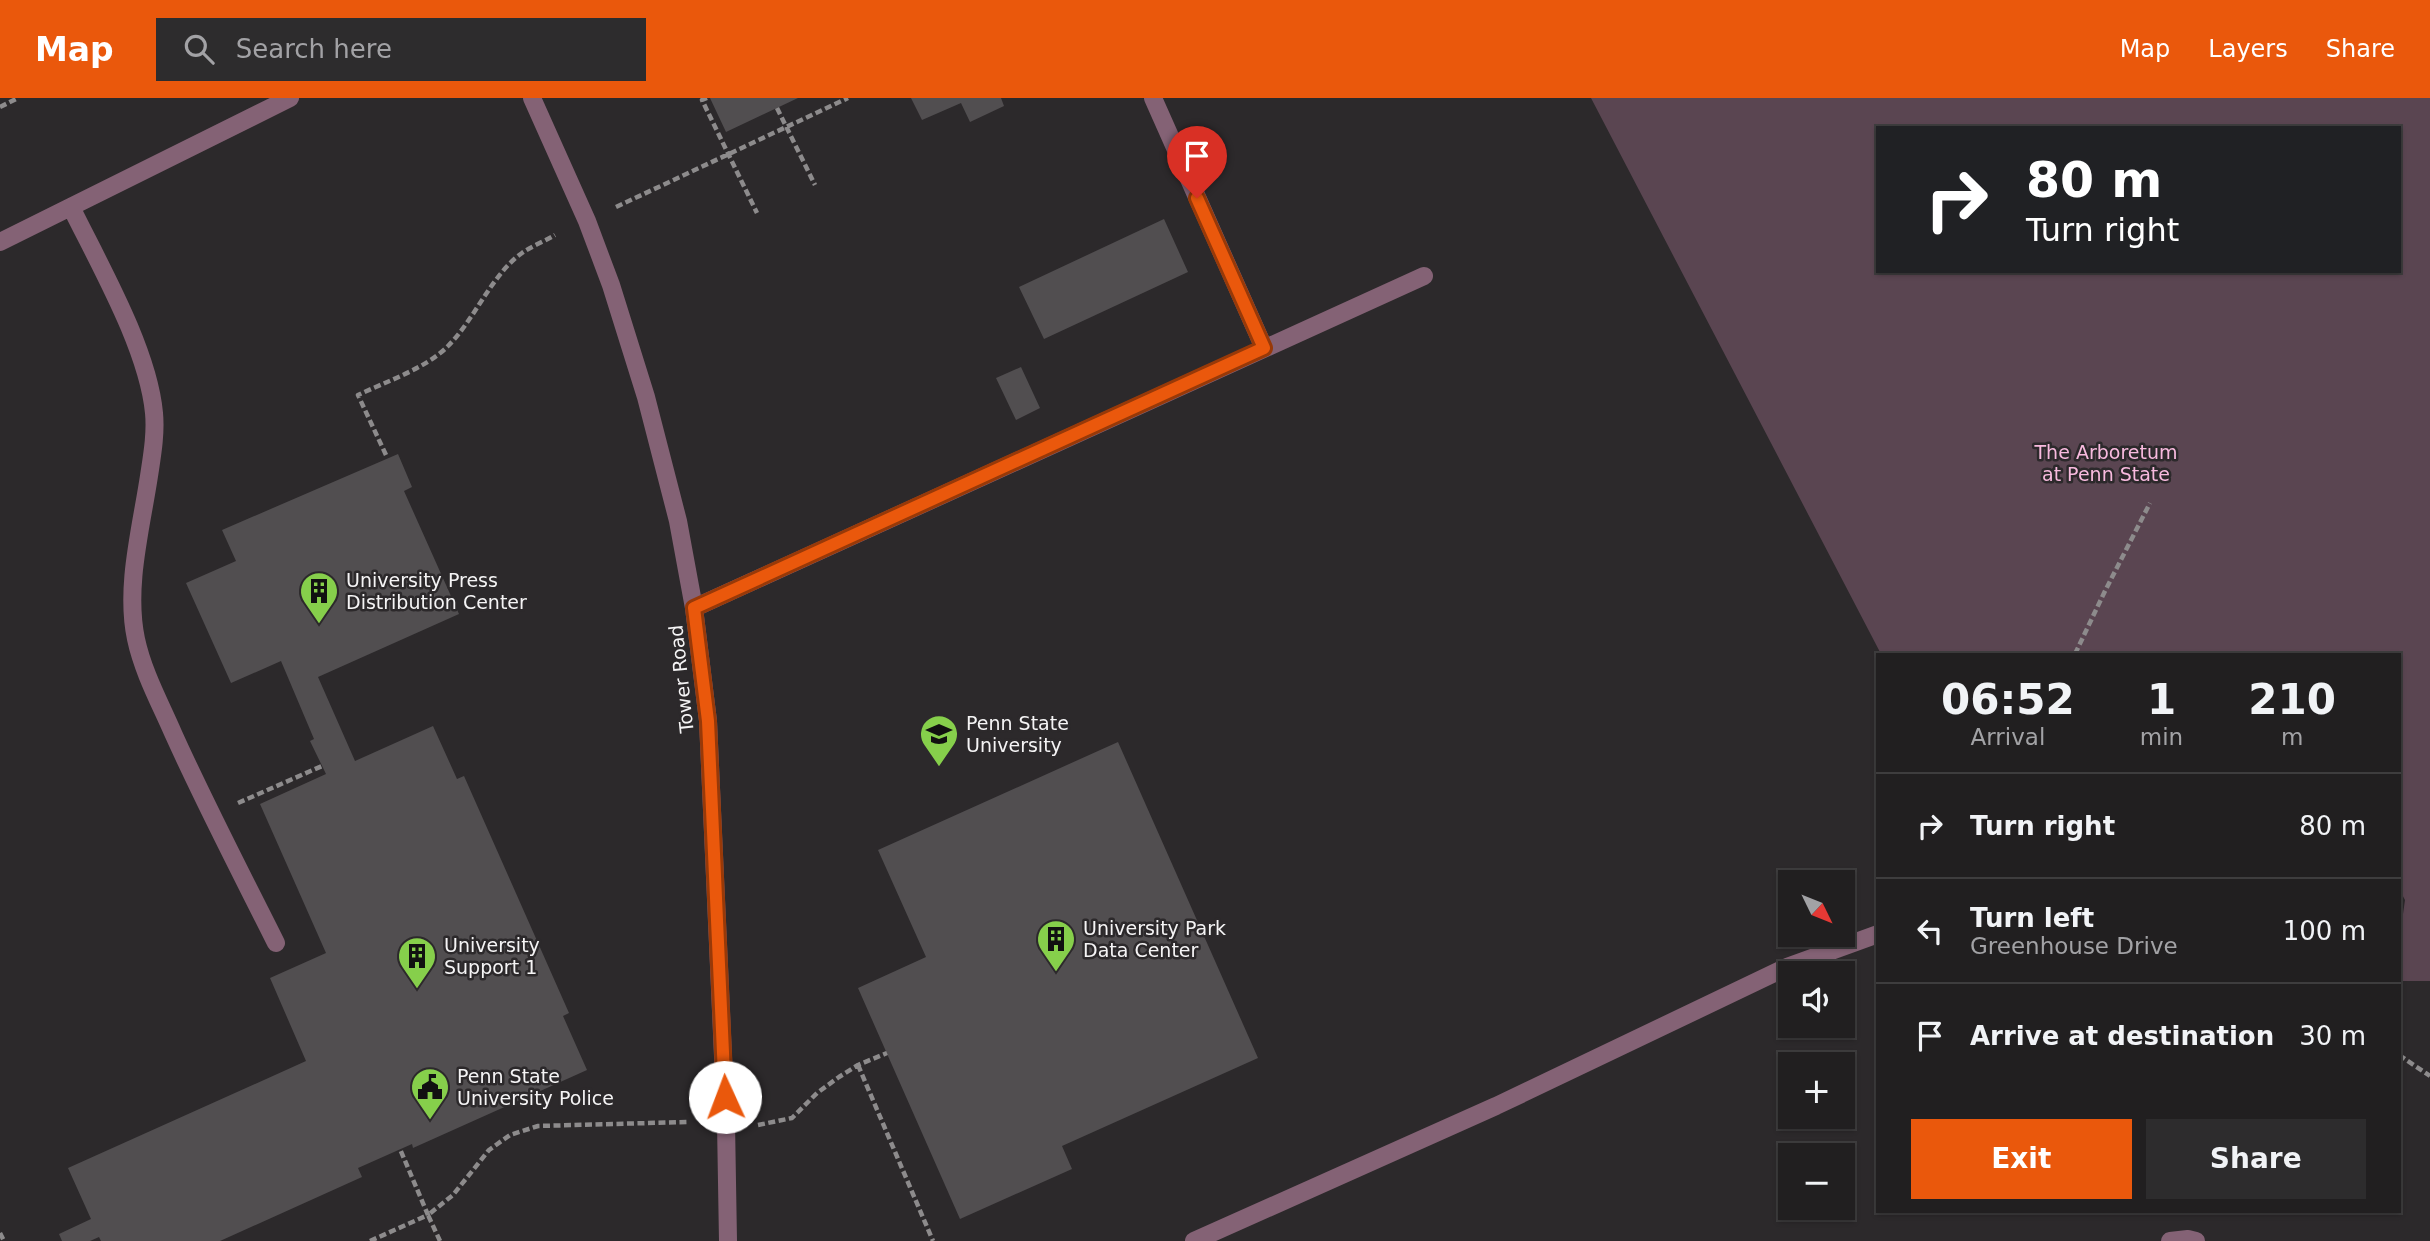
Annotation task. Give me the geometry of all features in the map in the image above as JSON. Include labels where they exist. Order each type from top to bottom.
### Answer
[{"type":"street","points":[[0,242],[290,98]]},
{"type":"street","name":"Tower Road","points":[[532,98],[587,221],[611,285],[646,397],[678,521],[694,608],[708,721],[726,1123],[728,1241]]},
{"type":"street","points":[[1153,98],[1264,348]]},
{"type":"street","points":[[71,207],[132,335],[148,380],[155,414],[152,457],[133,594],[136,640],[149,679],[212,815],[276,943]]},
{"type":"street","points":[[694,608],[1424,276]]},
{"type":"street","points":[[1194,1241],[1496,1106],[1787,967],[1876,935]]},
{"type":"street","points":[[2170,1241],[2196,1241]]},
{"type":"path","points":[[0,107],[18,98]]},
{"type":"path","points":[[707,98],[702,100],[757,213]]},
{"type":"path","points":[[616,207],[848,98]]},
{"type":"path","points":[[777,108],[815,185]]},
{"type":"path","points":[[386,455],[358,395],[430,360],[447,348],[465,327],[502,272],[522,253],[555,235]]},
{"type":"path","points":[[2076,653],[2105,590],[2150,503]]},
{"type":"path","points":[[212,815],[322,766]]},
{"type":"path","points":[[758,1125],[792,1118],[817,1093],[858,1066],[887,1053]]},
{"type":"path","points":[[2401,1056],[2430,1076]]},
{"type":"path","points":[[858,1066],[933,1241]]},
{"type":"path","points":[[370,1241],[428,1215],[453,1195],[489,1150],[510,1135],[538,1126],[687,1122]]},
{"type":"path","points":[[400,1149],[440,1241]]},
{"type":"path","points":[[0,1233],[4,1241]]},
{"type":"green space","name":"The Arboretum at Penn State","points":[[1591,98],[2430,98],[2430,981],[2401,981],[2401,928],[2405,900],[2401,893],[2401,653],[1880,653]]},
{"type":"building","points":[[710,98],[798,98],[726,132]]},
{"type":"building","points":[[911,98],[1001,98],[1004,106],[970,122],[961,103],[922,120]]},
{"type":"building","points":[[1164,219],[1188,272],[1044,339],[1019,287]]},
{"type":"building","points":[[1021,367],[1040,408],[1016,420],[996,378]]},
{"type":"building","name":"University Support 1","points":[[398,454],[412,487],[404,491],[459,614],[318,677],[355,761],[433,726],[457,779],[464,776],[569,1013],[563,1016],[587,1070],[413,1148],[412,1144],[358,1168],[362,1177],[220,1241],[101,1241],[99,1237],[90,1241],[62,1241],[59,1234],[91,1219],[68,1168],[306,1061],[270,978],[326,953],[260,804],[326,774],[310,741],[314,739],[281,661],[231,683],[186,583],[236,561],[222,530]]},
{"type":"building","name":"University Park Data Center","points":[[1118,742],[1258,1058],[1062,1146],[1072,1169],[960,1219],[858,988],[926,957],[878,850]]},
{"type":"place","name":"University Press Distribution Center","points":[[319,625]]},
{"type":"place","name":"Penn State University","points":[[939,768]]},
{"type":"place","name":"University Park Data Center","points":[[1056,973]]},
{"type":"place","name":"University Support 1","points":[[417,990]]},
{"type":"place","name":"Penn State University Police","points":[[430,1121]]},
{"type":"route","points":[[725,1097],[708,721],[694,608],[1264,348],[1197,198]]}]
